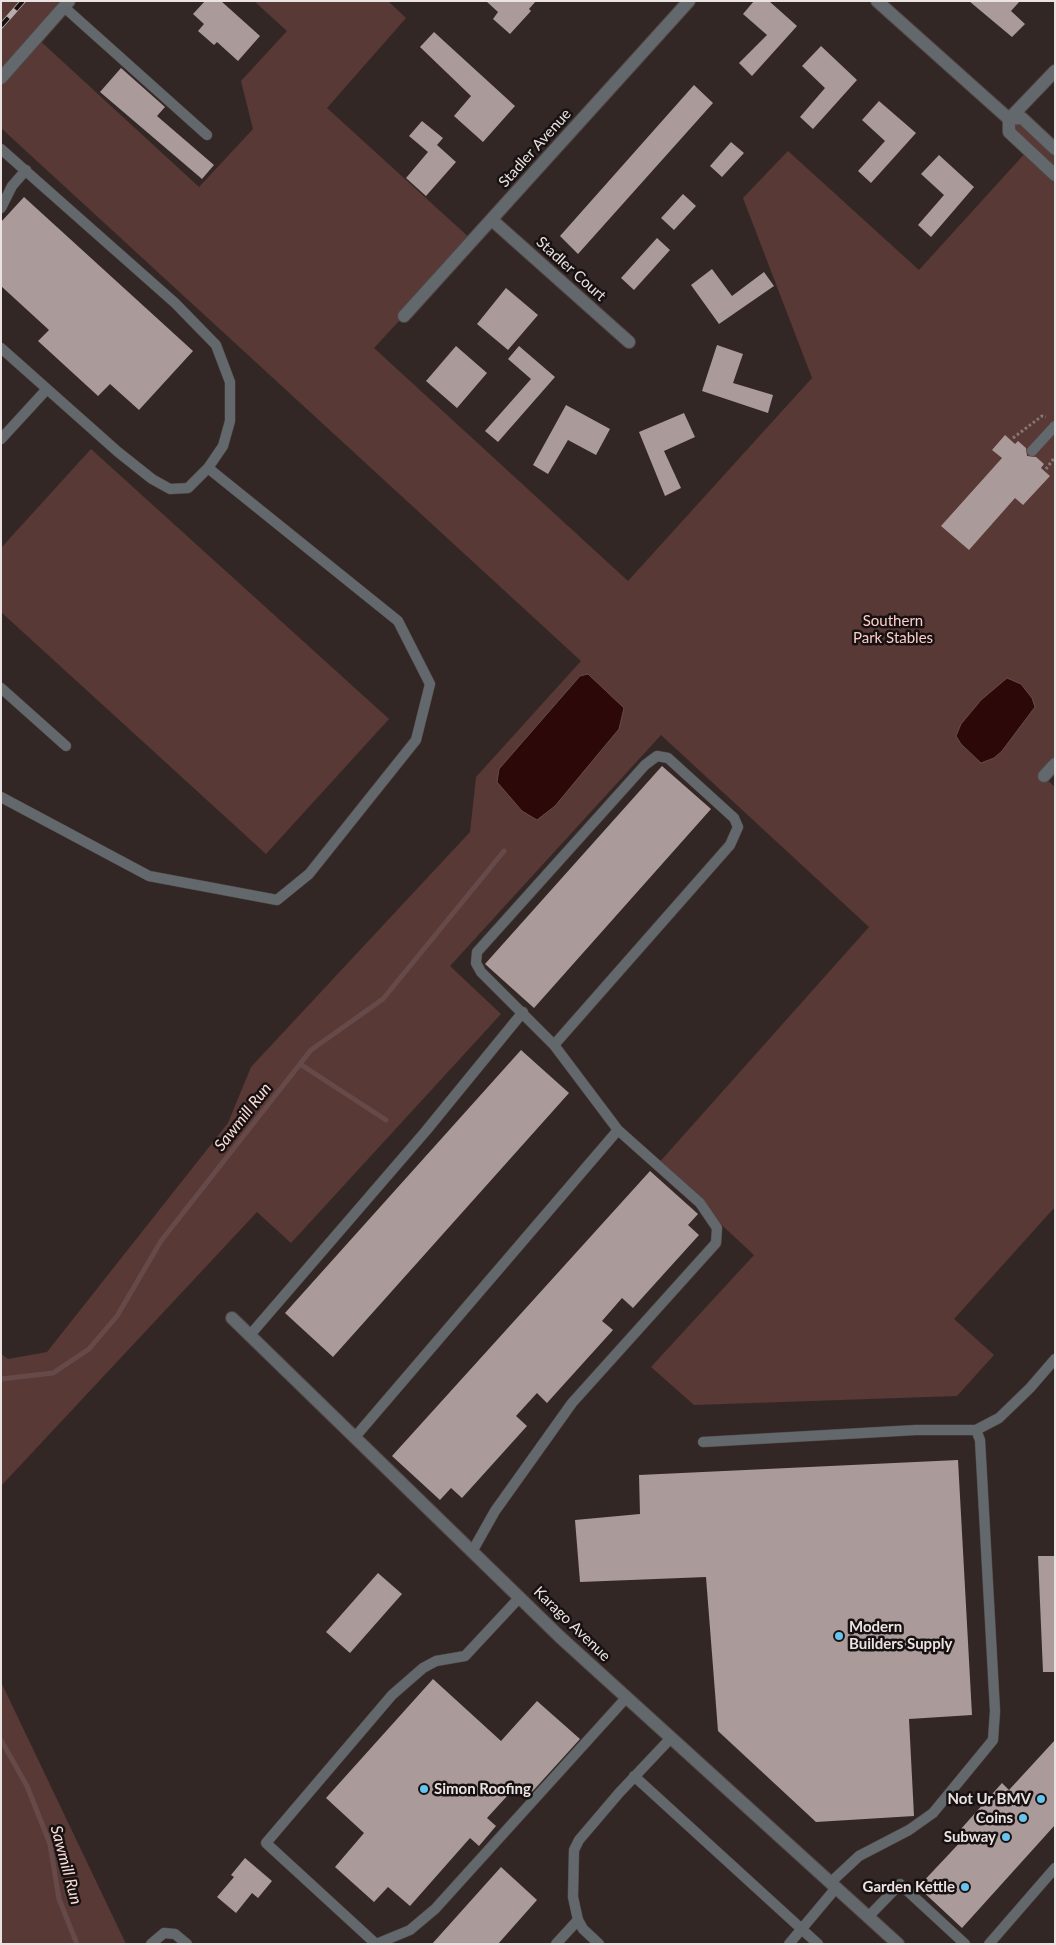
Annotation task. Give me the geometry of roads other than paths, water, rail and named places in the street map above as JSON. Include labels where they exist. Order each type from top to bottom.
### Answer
[{"type":"street","name":"Stadler Avenue","points":[[404,316],[689,1]]},
{"type":"street","points":[[877,1],[1009,119],[1022,118],[1055,148]]},
{"type":"street","points":[[1,78],[66,4]]},
{"type":"street","points":[[1055,71],[1009,119],[1009,132],[1055,175]]},
{"type":"street","name":"Stadler Court","points":[[492,220],[628,342]]},
{"type":"street","points":[[1044,776],[1055,764]]},
{"type":"street","name":"Karago Avenue","points":[[232,1318],[626,1698],[898,1944]]},
{"type":"lane","points":[[66,4],[207,135]]},
{"type":"lane","points":[[1,149],[175,303],[216,345],[230,382],[230,421],[223,446],[208,468],[188,488],[170,489],[152,479],[118,452],[1,348]]},
{"type":"lane","points":[[1,208],[12,186],[26,170]]},
{"type":"lane","points":[[1,439],[47,389]]},
{"type":"lane","points":[[1032,451],[1054,423]]},
{"type":"lane","points":[[1,797],[150,876],[277,900],[309,874],[416,740],[430,684],[398,620],[208,468]]},
{"type":"lane","points":[[1,688],[66,746]]},
{"type":"lane","points":[[472,1550],[495,1511],[572,1403],[716,1243],[717,1228],[700,1203],[618,1130],[554,1045],[481,972],[476,963],[478,952],[646,765],[657,756],[668,758],[734,818],[738,827],[730,845],[554,1045]]},
{"type":"lane","points":[[250,1335],[425,1132],[523,1012]]},
{"type":"lane","points":[[355,1437],[618,1130]]},
{"type":"lane","points":[[704,1442],[916,1430],[976,1430],[999,1418],[1030,1388],[1055,1359]]},
{"type":"lane","points":[[789,1944],[833,1886],[859,1856],[909,1830],[933,1813],[993,1740],[995,1711],[980,1440],[976,1430]]},
{"type":"lane","points":[[520,1597],[465,1656],[436,1661],[423,1668],[392,1695],[266,1843],[376,1944],[410,1930],[435,1909],[626,1698]]},
{"type":"lane","points":[[599,1944],[583,1929],[578,1920],[573,1896],[574,1850],[579,1840],[634,1776],[670,1739]]},
{"type":"lane","points":[[634,1776],[818,1944]]},
{"type":"lane","points":[[989,1944],[1055,1868]]},
{"type":"lane","points":[[868,1917],[900,1884],[965,1944]]},
{"type":"lane","points":[[556,1944],[578,1920]]},
{"type":"lane","points":[[151,1944],[164,1933],[175,1934],[187,1944]]},
{"type":"waterway","name":"Sawmill Run","points":[[1,1379],[53,1373],[89,1349],[117,1316],[161,1241],[311,1050],[383,999],[504,851]]},
{"type":"waterway","points":[[300,1064],[386,1120]]},
{"type":"waterway","name":"Sawmill Run","points":[[1,1740],[27,1786],[50,1844],[59,1899],[77,1944]]},
{"type":"railway","points":[[1,26],[23,1]]},
{"type":"place","name":"Modern Builders Supply","points":[[839,1636]]},
{"type":"place","name":"Simon Roofing","points":[[424,1789]]},
{"type":"place","name":"Not Ur BMV","points":[[1041,1799]]},
{"type":"place","name":"Coins","points":[[1023,1818]]},
{"type":"place","name":"Subway","points":[[1006,1837]]},
{"type":"place","name":"Garden Kettle","points":[[965,1887]]},
{"type":"park label","name":"Southern Park Stables","points":[[893,630]]}]
